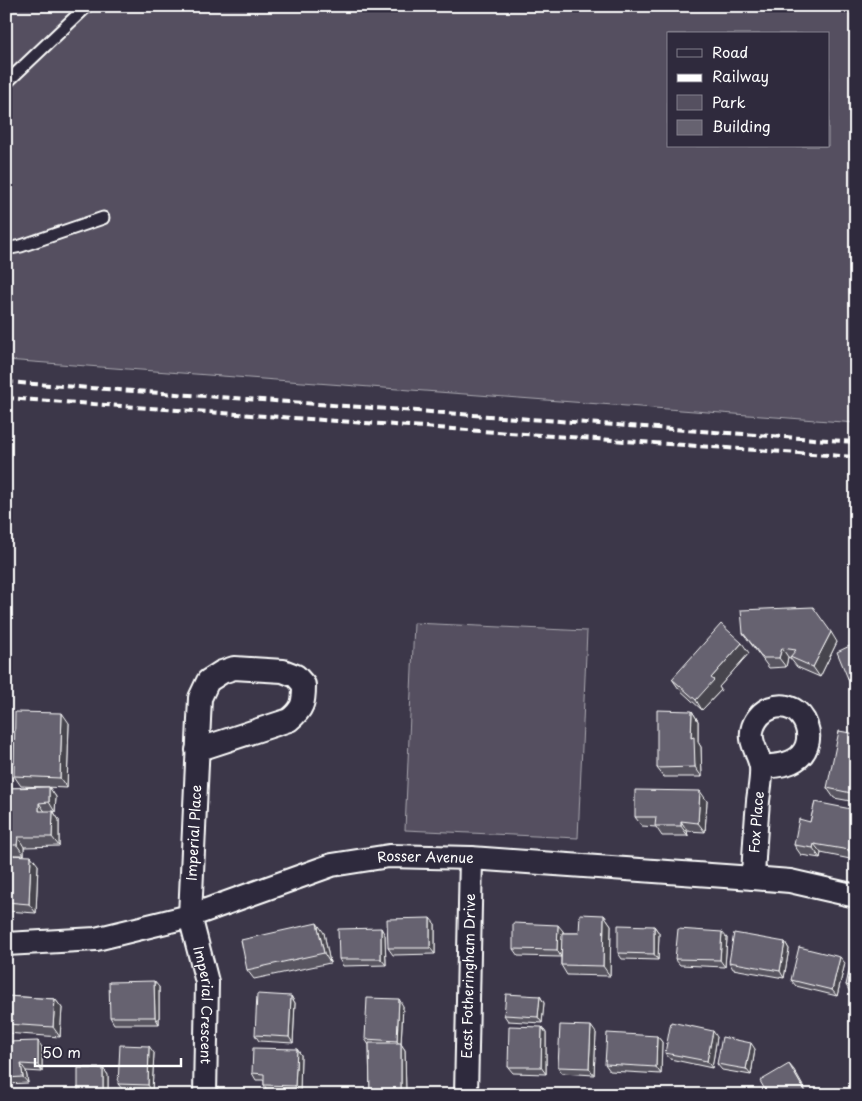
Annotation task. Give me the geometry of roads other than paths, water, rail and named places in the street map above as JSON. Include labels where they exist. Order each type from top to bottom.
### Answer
[{"type":"street","name":"Imperial Place","points":[[190,916],[197,750],[200,698],[208,681],[222,672],[234,668],[283,671],[296,676],[304,685],[304,701],[298,712],[289,720],[197,750]]},
{"type":"street","name":"Fox Place","points":[[752,878],[761,767]]},
{"type":"street","name":"Rosser Avenue","points":[[6,944],[96,939],[190,916],[332,865],[389,856],[471,858],[790,881],[856,896]]},
{"type":"street","name":"East Fotheringham Drive","points":[[466,1095],[471,858]]},
{"type":"street","name":"Imperial Crescent","points":[[190,916],[207,982],[205,1095]]},
{"type":"lane","points":[[6,83],[87,6]]},
{"type":"lane","points":[[6,249],[21,246],[103,218]]},
{"type":"railway","points":[[6,382],[856,442]]},
{"type":"railway","points":[[6,398],[856,457]]}]
